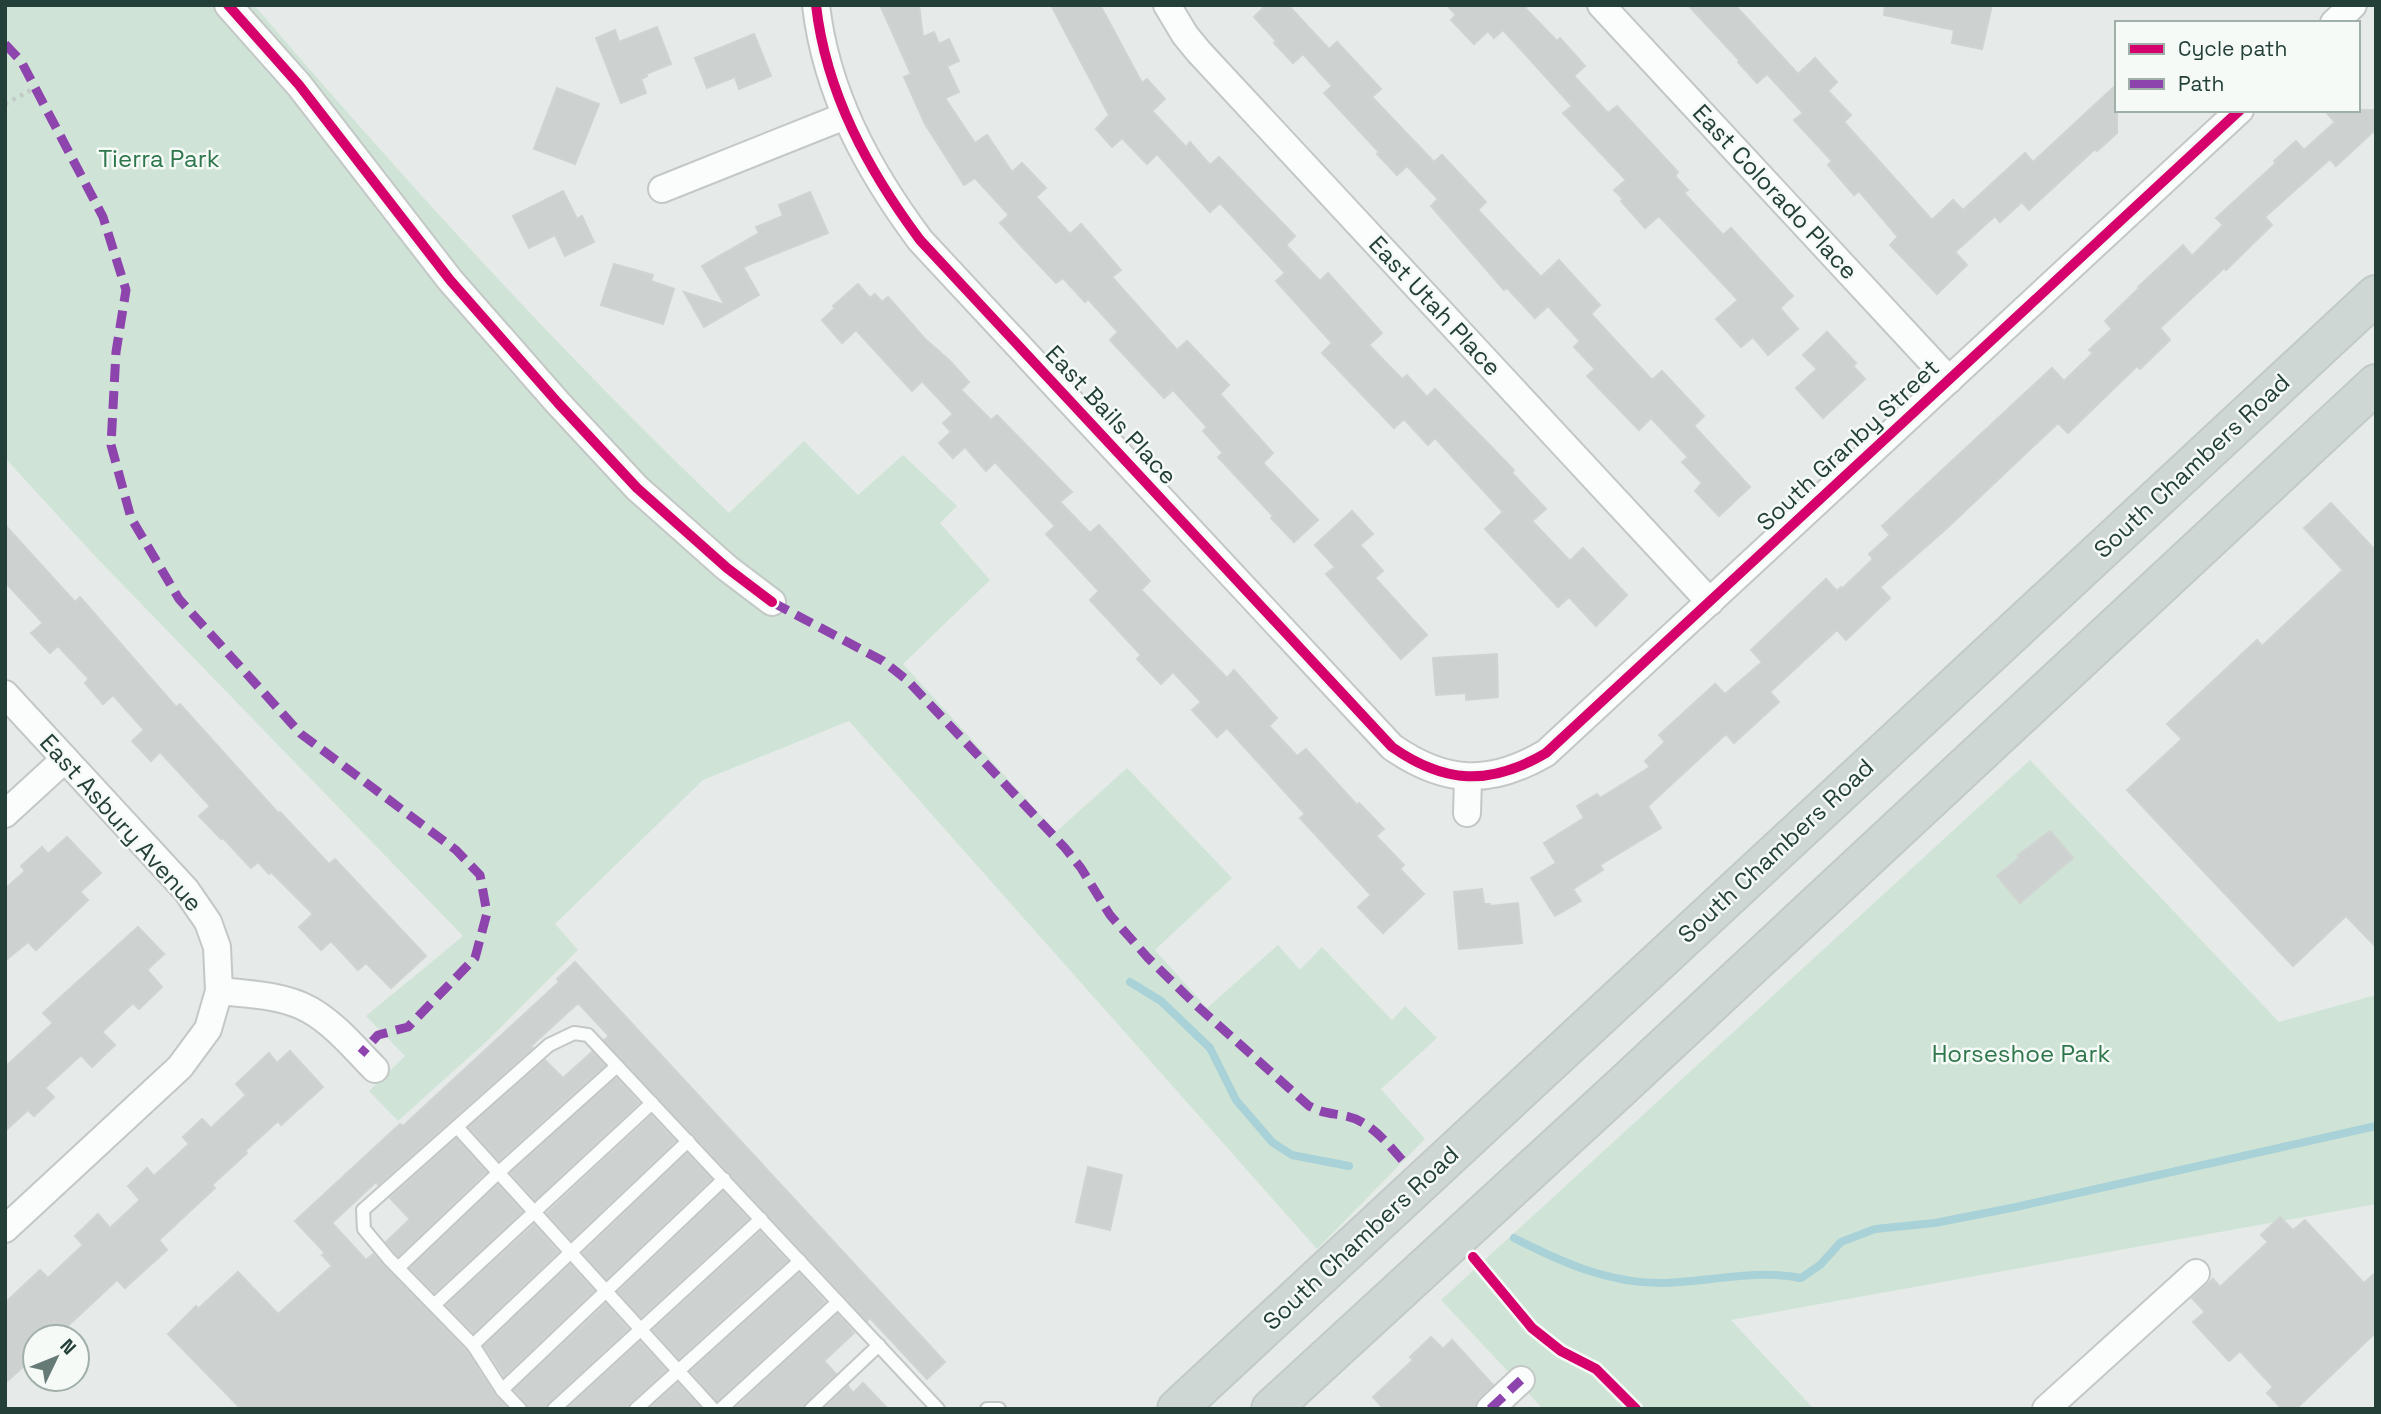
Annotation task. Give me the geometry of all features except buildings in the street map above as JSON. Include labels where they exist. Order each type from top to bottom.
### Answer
[{"type":"main road","name":"South Chambers Road","points":[[1177,1409],[2376,295]]},
{"type":"main road","points":[[1271,1409],[2376,384]]},
{"type":"street","points":[[228,5],[299,85],[450,280],[566,412],[637,488],[727,568],[772,602]]},
{"type":"street","name":"East Bails Place","points":[[816,5],[827,63],[845,116],[878,180],[920,240],[1392,747],[1413,762],[1436,772],[1468,778]]},
{"type":"street","name":"East Utah Place","points":[[1167,5],[1199,52],[1710,602]]},
{"type":"street","name":"East Colorado Place","points":[[1601,5],[1949,380]]},
{"type":"street","points":[[2336,21],[2353,5]]},
{"type":"street","name":"South Granby Street","points":[[1468,778],[1500,775],[1524,766],[1546,753],[2238,112]]},
{"type":"street","points":[[662,189],[845,116]]},
{"type":"street","name":"East Asbury Avenue","points":[[5,694],[186,890],[208,922],[217,947],[219,991],[208,1029],[180,1067],[5,1229]]},
{"type":"street","points":[[5,814],[65,758]]},
{"type":"street","points":[[1467,813],[1468,778]]},
{"type":"street","points":[[219,991],[269,997],[306,1008],[343,1036],[375,1069]]},
{"type":"street","points":[[2046,1409],[2196,1273]]},
{"type":"street","points":[[1490,1409],[1521,1380]]},
{"type":"lane","points":[[520,1409],[502,1390],[473,1345],[364,1229],[363,1210],[549,1045],[574,1033],[588,1035],[938,1409]]},
{"type":"lane","points":[[398,1268],[617,1066]]},
{"type":"lane","points":[[434,1305],[652,1103]]},
{"type":"lane","points":[[457,1127],[713,1409]]},
{"type":"lane","points":[[473,1345],[688,1142]]},
{"type":"lane","points":[[502,1390],[724,1179]]},
{"type":"lane","points":[[554,1409],[761,1219]]},
{"type":"lane","points":[[636,1409],[800,1261]]},
{"type":"lane","points":[[721,1409],[838,1302]]},
{"type":"lane","points":[[811,1409],[879,1345]]},
{"type":"lane","points":[[987,1409],[999,1409]]},
{"type":"path","points":[[5,104],[35,88]]},
{"type":"green space","name":"Tierra Park","points":[[5,5],[254,5],[485,265],[605,391],[729,513],[804,441],[858,495],[903,455],[957,506],[940,523],[990,580],[903,664],[1056,832],[1127,768],[1232,878],[1155,950],[1207,1008],[1278,945],[1300,970],[1322,947],[1392,1020],[1405,1006],[1437,1038],[1381,1089],[1425,1139],[1317,1249],[849,721],[703,780],[555,924],[578,950],[488,1040],[398,1121],[369,1091],[405,1056],[366,1016],[463,936],[94,555],[5,458]]},
{"type":"green space","name":"Horseshoe Park","points":[[2030,760],[2279,1022],[2376,995],[2376,1204],[1731,1320],[1814,1409],[1543,1409],[1441,1300]]},
{"type":"waterway","points":[[1130,982],[1161,1001],[1210,1048],[1236,1100],[1272,1142],[1292,1155],[1349,1166]]},
{"type":"waterway","points":[[1514,1238],[1585,1270],[1641,1282],[1679,1282],[1766,1275],[1801,1278],[1820,1265],[1841,1242],[1875,1229],[1935,1223],[2016,1207],[2376,1126]]},
{"type":"marked path","points":[[5,44],[21,61],[103,217],[126,290],[116,352],[111,445],[131,518],[179,599],[301,734],[456,850],[480,875],[487,913],[475,958],[408,1027],[378,1035],[361,1054]]},
{"type":"marked path","points":[[772,602],[883,661],[907,680],[1065,848],[1081,868],[1110,915],[1148,958],[1197,1006],[1309,1106],[1363,1123],[1378,1134],[1403,1161]]},
{"type":"marked path","points":[[1490,1409],[1521,1380]]},
{"type":"cycle path","points":[[228,5],[299,85],[450,280],[558,403],[637,488],[727,568],[772,602]]},
{"type":"cycle path","points":[[816,5],[829,69],[852,129],[883,186],[920,240],[1392,747],[1431,768],[1468,776],[1506,771],[1546,753],[2238,112]]},
{"type":"cycle path","points":[[1473,1257],[1532,1328],[1561,1351],[1596,1369],[1636,1409]]}]
